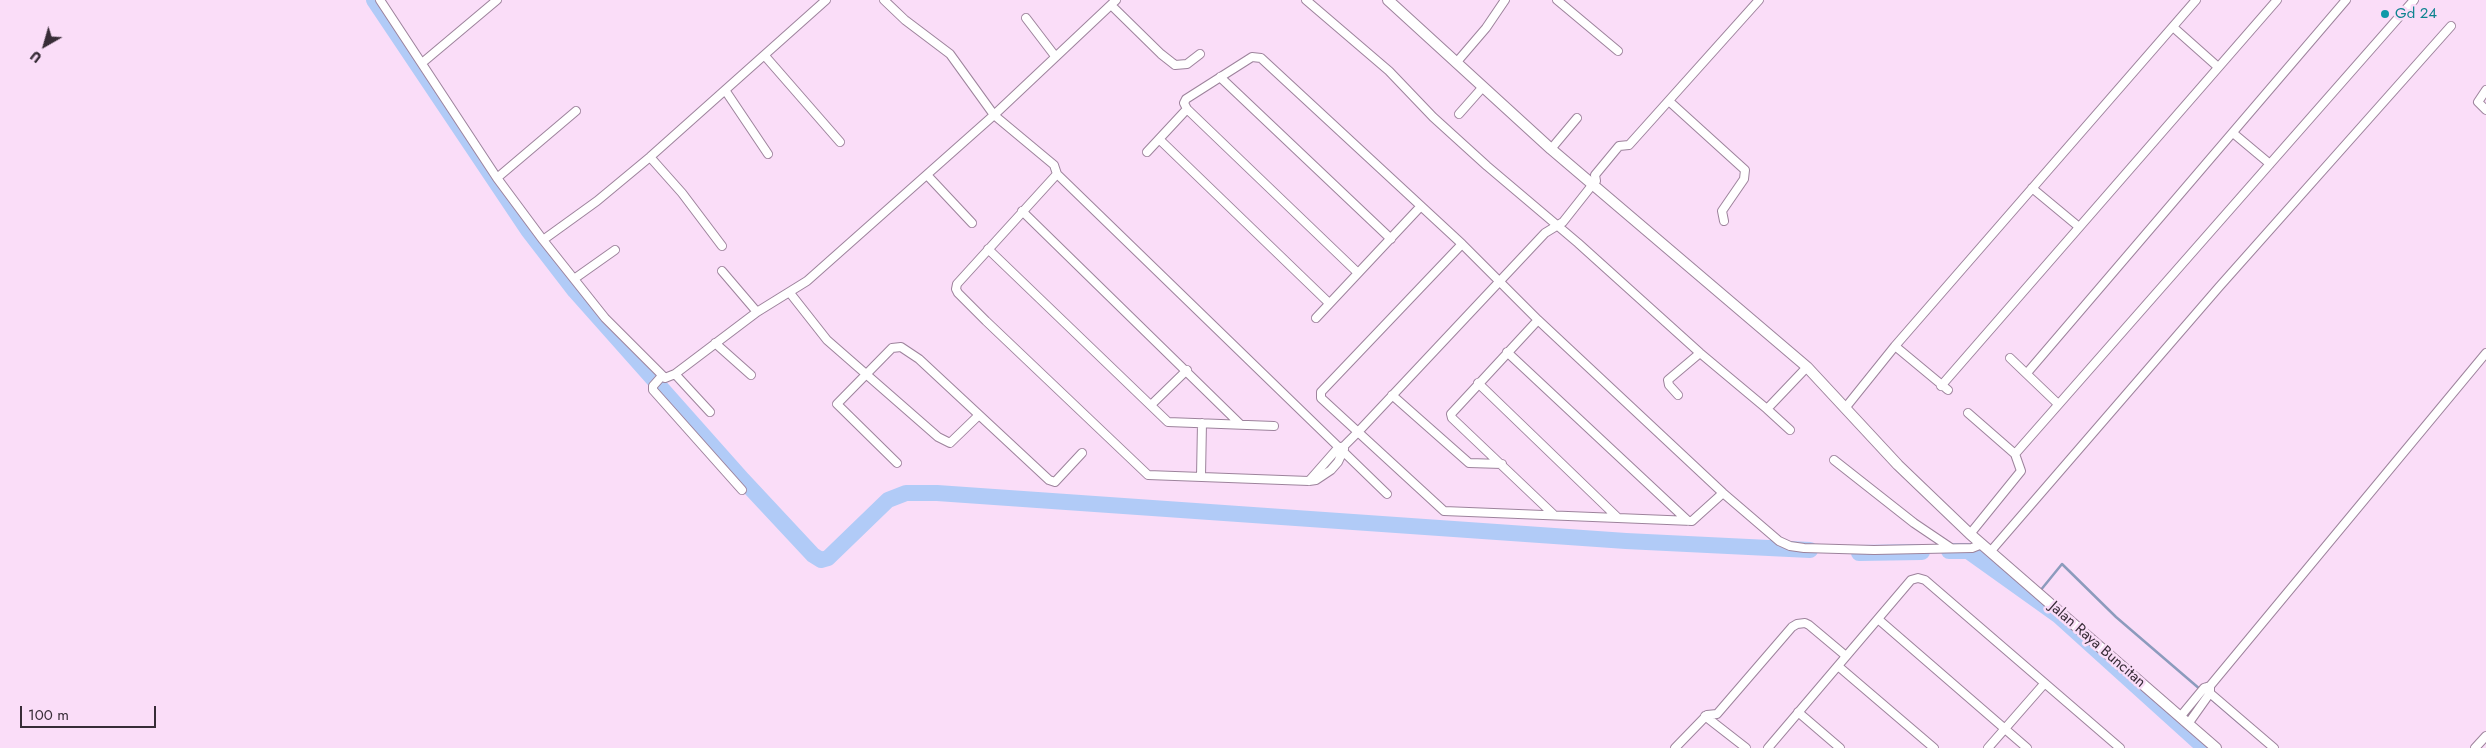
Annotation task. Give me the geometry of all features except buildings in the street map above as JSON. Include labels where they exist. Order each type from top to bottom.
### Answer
[{"type":"street","points":[[380,0],[497,178],[543,240],[657,381]]},
{"type":"street","points":[[422,63],[498,0]]},
{"type":"street","points":[[543,240],[597,201],[765,56],[826,0]]},
{"type":"street","points":[[884,0],[905,20],[950,54],[998,111],[1054,165],[1057,174],[1343,448],[1387,494]]},
{"type":"street","points":[[1306,0],[1389,71],[1433,117],[1790,430]]},
{"type":"street","name":"Jalan Raya Buncitan","points":[[1388,0],[1482,88],[1555,144],[1594,184],[1848,404],[1898,464],[1990,547],[2006,566],[2215,748]]},
{"type":"street","points":[[1456,63],[1486,28],[1504,0]]},
{"type":"street","points":[[1557,0],[1618,51]]},
{"type":"street","points":[[1057,174],[957,284],[958,293],[1143,471],[1153,476],[1201,476],[1309,481],[1356,435],[1498,281],[1545,233],[1568,217],[1594,184],[1596,181],[1595,175],[1618,146],[1629,145],[1670,102],[1758,0]]},
{"type":"street","points":[[1848,404],[1895,346],[2196,0]]},
{"type":"street","points":[[1895,346],[1944,388],[2079,227],[2277,0]]},
{"type":"street","points":[[2027,373],[2346,0]]},
{"type":"street","points":[[2015,454],[2057,403],[2414,0]]},
{"type":"street","points":[[742,490],[653,390],[657,381],[675,374],[757,312],[790,293],[927,175],[1113,2],[1168,61],[1180,66],[1187,64],[1200,54]]},
{"type":"street","points":[[1026,18],[1055,56]]},
{"type":"street","points":[[1358,273],[1187,108],[1184,103],[1186,99],[1257,55],[1462,244],[1538,320],[1723,493],[1779,541],[1790,546],[1874,550],[1990,547],[2451,26]]},
{"type":"street","points":[[2173,27],[2218,67]]},
{"type":"street","points":[[765,56],[840,142]]},
{"type":"street","points":[[1220,77],[1391,238]]},
{"type":"street","points":[[1459,114],[1482,88]]},
{"type":"street","points":[[725,90],[768,154]]},
{"type":"street","points":[[2486,90],[2478,102],[2486,110]]},
{"type":"street","points":[[1670,102],[1745,170],[1744,179],[1722,211],[1724,221]]},
{"type":"street","points":[[1147,152],[1187,108]]},
{"type":"street","points":[[497,178],[576,111]]},
{"type":"street","points":[[1555,144],[1577,118]]},
{"type":"street","points":[[2233,134],[2270,164]]},
{"type":"street","points":[[1159,139],[1330,303]]},
{"type":"street","points":[[650,156],[682,193],[722,246]]},
{"type":"street","points":[[927,175],[972,223]]},
{"type":"street","points":[[2032,188],[2079,227]]},
{"type":"street","points":[[1316,318],[1421,206]]},
{"type":"street","points":[[1022,211],[1187,370],[1240,424]]},
{"type":"street","points":[[1462,244],[1322,392],[1321,398],[1356,435],[1444,511],[1688,521],[1694,519],[1723,493]]},
{"type":"street","points":[[988,249],[1170,423],[1274,426]]},
{"type":"street","points":[[574,279],[615,250]]},
{"type":"street","points":[[722,271],[757,312]]},
{"type":"street","points":[[790,293],[827,340],[938,437],[950,444],[979,416]]},
{"type":"street","points":[[1538,320],[1451,414],[1452,418],[1553,514]]},
{"type":"street","points":[[716,343],[751,375]]},
{"type":"street","points":[[897,463],[837,404],[892,348],[901,347],[918,359],[1049,480],[1055,482],[1082,454]]},
{"type":"street","points":[[1508,352],[1688,521]]},
{"type":"street","points":[[2184,720],[2486,352]]},
{"type":"street","points":[[1678,395],[1669,385],[1668,380],[1700,353]]},
{"type":"street","points":[[2010,358],[2057,403]]},
{"type":"street","points":[[1767,408],[1807,367]]},
{"type":"street","points":[[1151,405],[1187,370]]},
{"type":"street","points":[[675,374],[710,412]]},
{"type":"street","points":[[1478,384],[1617,517]]},
{"type":"street","points":[[1392,395],[1469,463],[1502,464]]},
{"type":"street","points":[[1968,413],[2015,454],[2020,474],[1973,531]]},
{"type":"street","points":[[1201,476],[1202,423]]},
{"type":"street","points":[[1834,460],[1914,523],[1951,548]]},
{"type":"street","points":[[1768,748],[1912,580],[1918,578],[1925,580],[2120,748]]},
{"type":"street","points":[[1878,619],[2027,748]]},
{"type":"street","points":[[1675,748],[1705,716],[1717,714],[1792,628],[1798,624],[1805,623],[1809,625],[1846,656]]},
{"type":"street","points":[[1838,666],[1934,748]]},
{"type":"street","points":[[1988,748],[2044,684]]},
{"type":"street","points":[[2205,693],[2274,748]]},
{"type":"street","points":[[1798,712],[1840,748]]},
{"type":"street","points":[[1705,716],[1746,748]]},
{"type":"street","points":[[2475,748],[2486,736]]},
{"type":"waterway","points":[[374,0],[528,230],[575,291],[743,480],[813,555],[821,560],[828,558],[888,500],[906,493],[937,493],[1626,541],[1810,550]]},
{"type":"waterway","points":[[1949,551],[1968,551],[2059,616],[2205,748]]},
{"type":"waterway","points":[[1859,553],[1922,552]]},
{"type":"waterway","points":[[2040,591],[2062,564],[2116,617],[2201,690]]},
{"type":"waterway","points":[[2209,697],[2245,728]]},
{"type":"place","name":"Gd 24","points":[[2385,14]]}]
